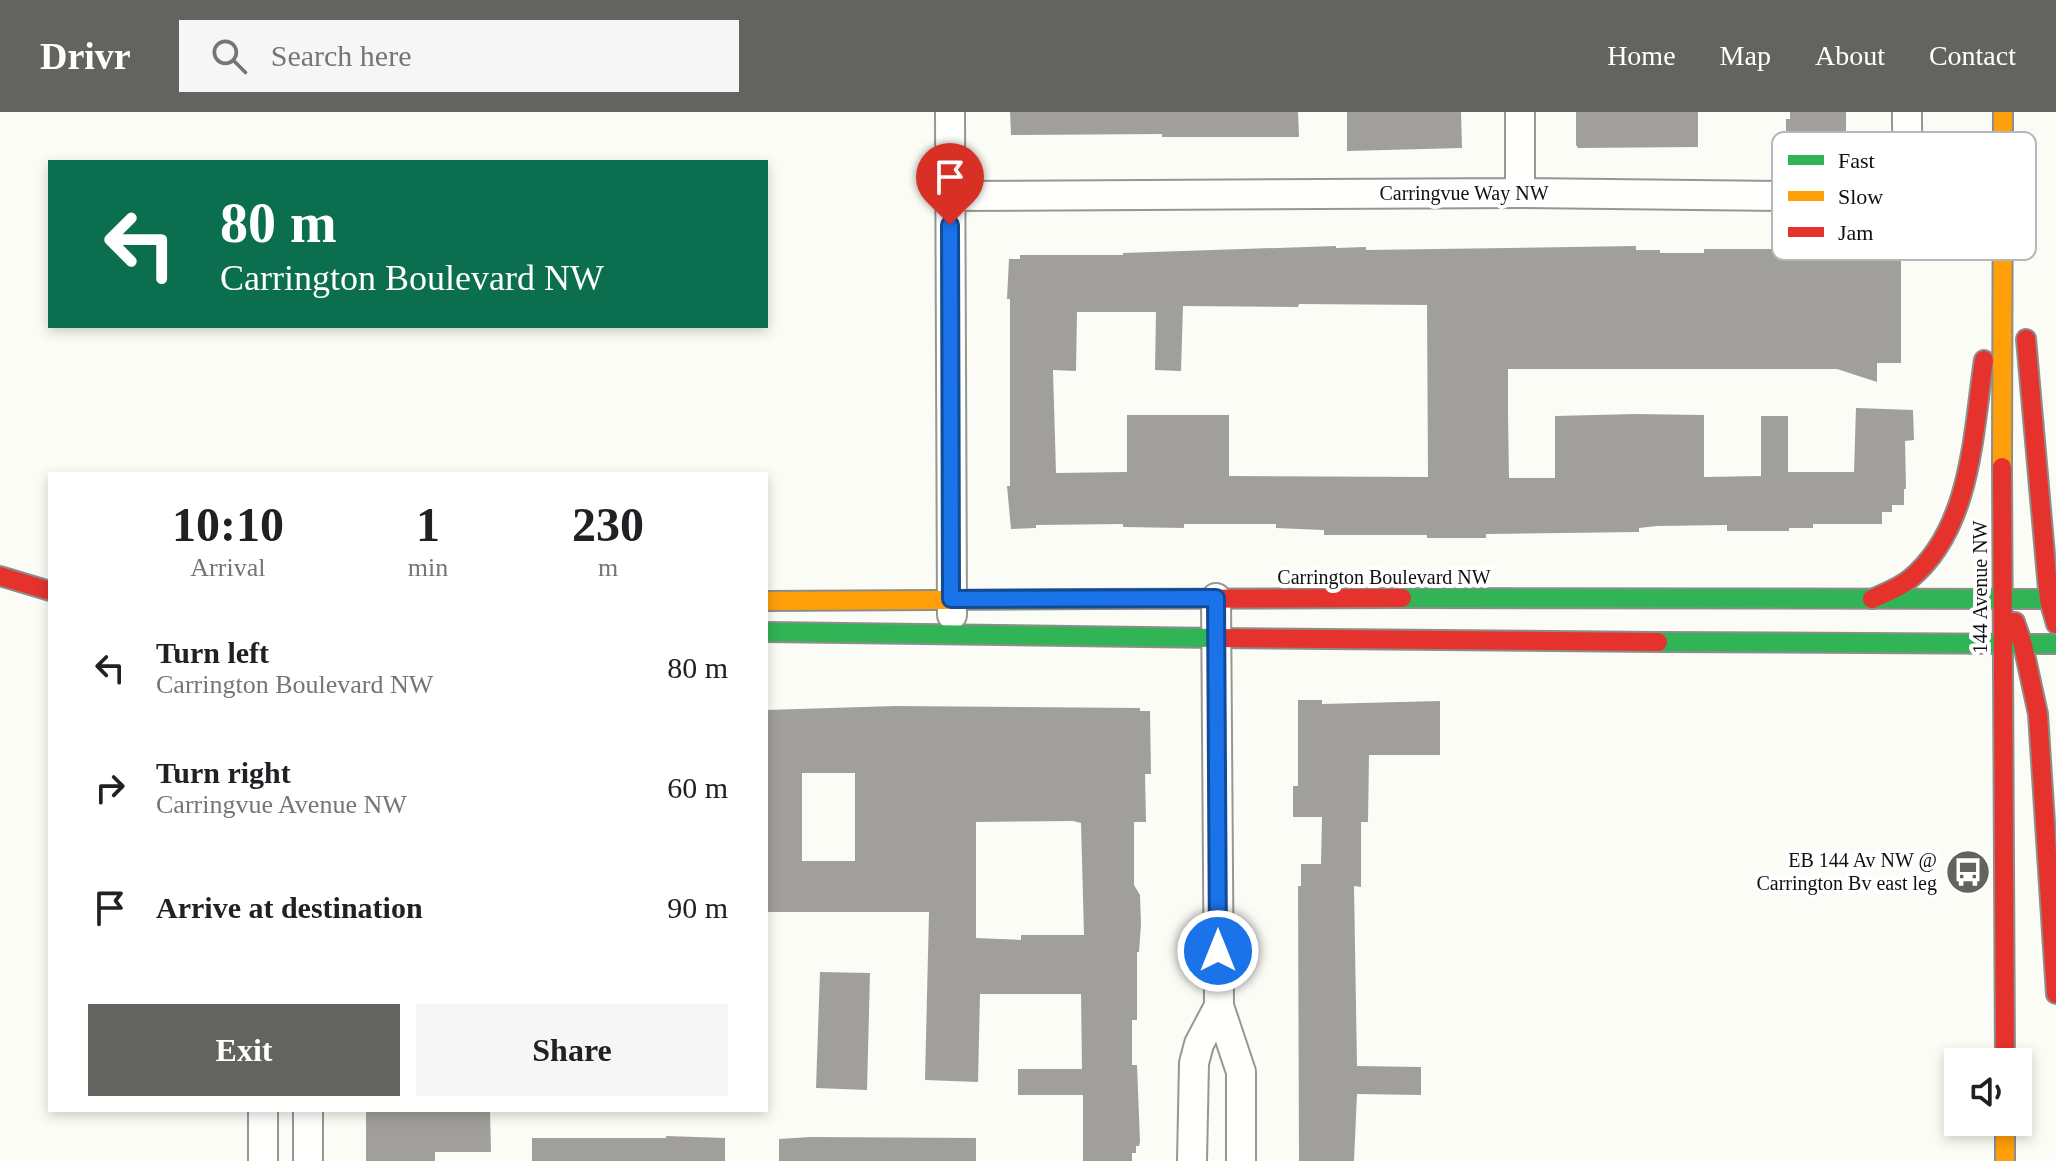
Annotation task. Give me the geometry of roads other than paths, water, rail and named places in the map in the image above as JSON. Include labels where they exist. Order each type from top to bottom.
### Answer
[{"type":"street","points":[[950,112],[952,636]]},
{"type":"street","points":[[1520,112],[1520,193]]},
{"type":"street","name":"Carringvue Way NW","points":[[1907,112],[1907,132]]},
{"type":"street","points":[[2004,112],[2006,132]]},
{"type":"street","name":"144 Avenue NW","points":[[2004,112],[2004,132]]},
{"type":"street","name":"Carringvue Way NW","points":[[950,196],[1520,193],[1772,197]]},
{"type":"street","points":[[1867,601],[1911,578],[1937,551],[1961,498],[2001,260]]},
{"type":"street","name":"144 Avenue NW","points":[[2003,260],[2001,646],[2006,896],[2005,1048]]},
{"type":"street","points":[[2019,260],[2021,285]]},
{"type":"street","points":[[2024,316],[2056,624]]},
{"type":"street","points":[[0,576],[48,590]]},
{"type":"street","points":[[1216,598],[1219,1006],[1241,1072],[1241,1161]]},
{"type":"street","name":"Carrington Boulevard NW","points":[[768,601],[1216,598],[2053,600]]},
{"type":"street","points":[[2002,600],[2018,626],[2038,714],[2056,994]]},
{"type":"street","points":[[768,632],[2001,646],[2056,644]]},
{"type":"street","points":[[1192,1161],[1194,1063],[1199,1044],[1219,1006]]},
{"type":"street","points":[[263,1112],[263,1161]]},
{"type":"street","points":[[308,1112],[308,1161]]},
{"type":"street","points":[[2005,1136],[2005,1161]]},
{"type":"place","name":"EB 144 Av NW @ Carrington Bv east leg","points":[[1968,872]]}]
